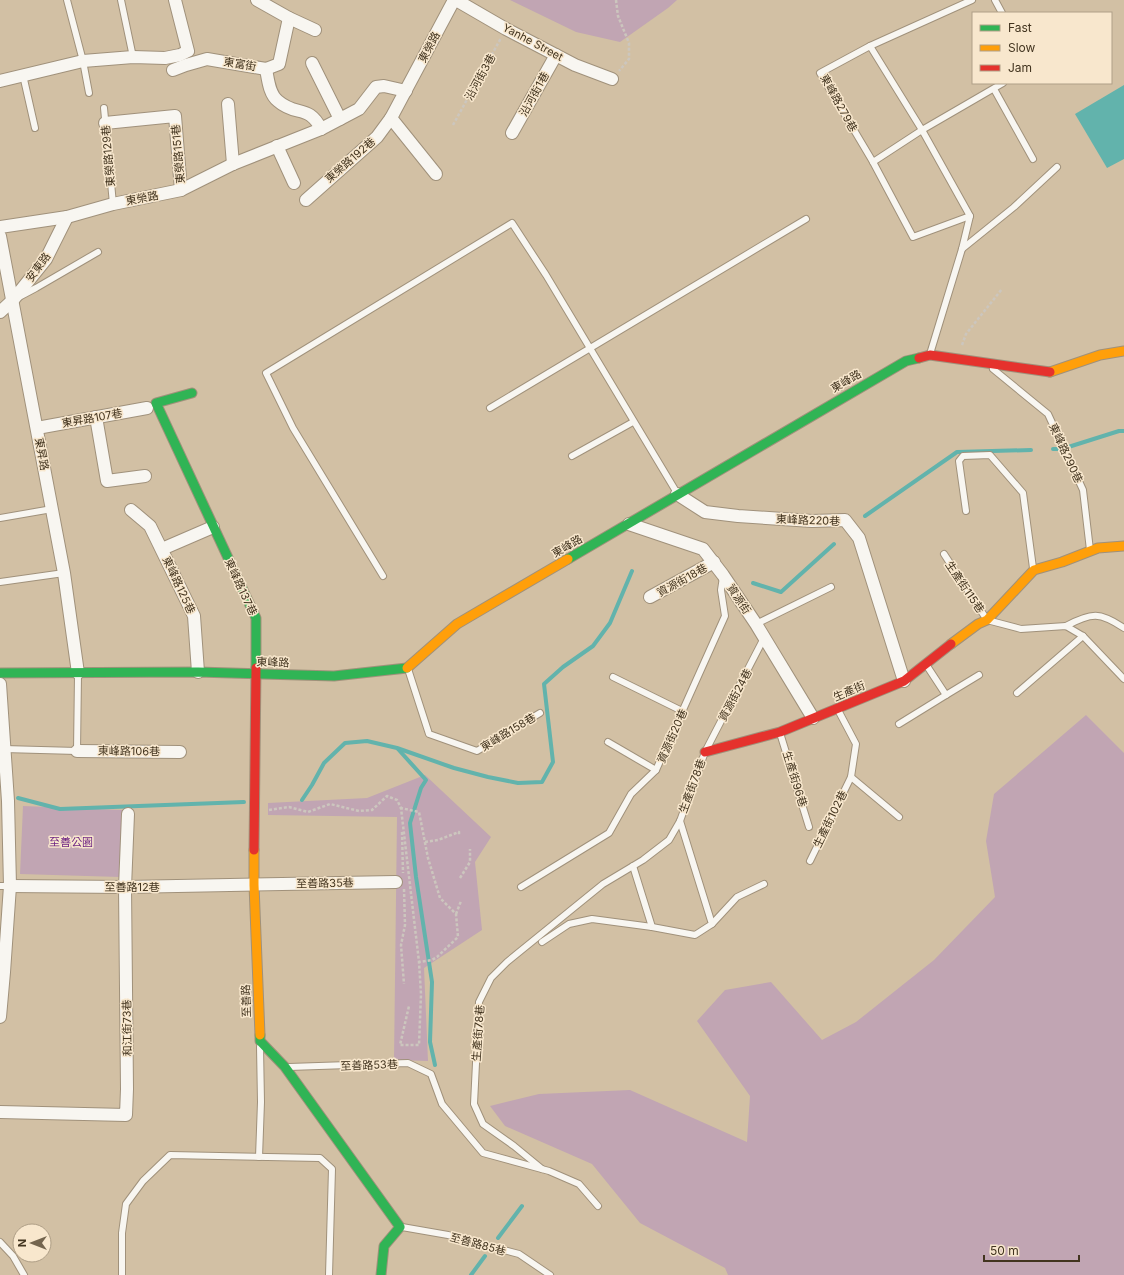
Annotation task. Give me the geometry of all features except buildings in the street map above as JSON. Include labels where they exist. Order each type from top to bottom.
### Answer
[{"type":"street","points":[[0,81],[83,61],[133,57],[165,58],[180,55],[188,51],[176,0]]},
{"type":"street","points":[[256,0],[315,30]]},
{"type":"street","name":"Yanhe Street","points":[[455,0],[506,29],[575,65],[612,79]]},
{"type":"street","name":"東榮路","points":[[0,227],[67,217],[113,204],[181,190],[233,164],[321,129],[359,109],[376,87],[384,86],[406,91],[455,0]]},
{"type":"street","points":[[266,68],[279,64],[289,18]]},
{"type":"street","name":"沿河街1巷","points":[[512,133],[556,55]]},
{"type":"street","name":"東富街","points":[[173,70],[207,60],[266,68],[269,86],[277,101],[294,110],[309,113],[316,119],[321,129]]},
{"type":"street","points":[[312,62],[340,119]]},
{"type":"street","name":"東榮路192巷","points":[[306,200],[377,137],[391,118],[406,91]]},
{"type":"street","points":[[228,104],[233,164]]},
{"type":"street","name":"東榮路151巷","points":[[106,123],[175,116],[181,190]]},
{"type":"street","points":[[391,118],[436,174]]},
{"type":"street","points":[[277,146],[294,183]]},
{"type":"street","name":"安東路","points":[[0,312],[13,300],[46,259],[67,217]]},
{"type":"street","name":"東昇路","points":[[0,236],[64,573],[78,673]]},
{"type":"street","name":"東峰路","points":[[0,673],[198,672],[334,676],[407,668],[457,624],[906,361],[930,355],[1048,372],[1100,355],[1124,351]]},
{"type":"street","points":[[151,406],[192,392]]},
{"type":"street","name":"東昇路107巷","points":[[37,428],[151,406]]},
{"type":"street","name":"東峰路137巷","points":[[151,406],[213,527],[256,618],[255,673]]},
{"type":"street","points":[[96,417],[107,481],[146,476]]},
{"type":"street","name":"東峰路220巷","points":[[677,494],[705,512],[738,516],[812,521],[845,520],[859,538],[904,681]]},
{"type":"street","name":"東峰路125巷","points":[[131,510],[150,526],[194,616],[198,672]]},
{"type":"street","name":"資源街","points":[[629,524],[703,549],[714,562],[756,624],[813,718]]},
{"type":"street","points":[[162,549],[213,527]]},
{"type":"street","points":[[1034,570],[1062,562],[1098,548],[1124,546]]},
{"type":"street","name":"資源街18巷","points":[[650,597],[714,562]]},
{"type":"street","name":"生產街","points":[[705,752],[780,732],[904,681],[978,624],[987,620],[1034,570]]},
{"type":"street","name":"至善路","points":[[255,673],[254,885],[260,1041]]},
{"type":"street","points":[[0,684],[8,801],[4,972],[0,1017]]},
{"type":"street","name":"東峰路106巷","points":[[77,751],[180,752]]},
{"type":"street","name":"和江街73巷","points":[[0,1112],[126,1115],[125,887],[128,814]]},
{"type":"street","name":"至善路35巷","points":[[254,885],[401,882]]},
{"type":"street","name":"至善路12巷","points":[[5,886],[125,887],[254,885]]},
{"type":"street","points":[[260,1041],[285,1067],[400,1227],[384,1246],[381,1275]]},
{"type":"lane","points":[[67,0],[83,61],[89,93]]},
{"type":"lane","points":[[121,0],[133,57]]},
{"type":"lane","name":"東峰路279巷","points":[[970,216],[913,237],[873,162],[820,72],[870,46],[972,0]]},
{"type":"lane","points":[[995,0],[1001,12]]},
{"type":"lane","points":[[870,46],[922,130],[970,216],[962,249],[930,355]]},
{"type":"lane","points":[[23,75],[35,128]]},
{"type":"lane","points":[[873,162],[922,130],[1001,84]]},
{"type":"lane","points":[[994,89],[1033,159]]},
{"type":"lane","name":"東榮路129巷","points":[[104,108],[113,204]]},
{"type":"lane","points":[[962,249],[1014,207],[1056,167]]},
{"type":"lane","points":[[490,408],[806,219]]},
{"type":"lane","points":[[383,576],[293,428],[266,373],[512,223],[546,275],[677,494]]},
{"type":"lane","points":[[13,300],[98,252]]},
{"type":"lane","name":"東峰路290巷","points":[[984,362],[1048,414],[1083,490],[1090,551]]},
{"type":"lane","points":[[572,456],[633,422]]},
{"type":"lane","points":[[966,510],[959,461],[963,456],[990,455],[1023,493],[1034,570]]},
{"type":"lane","points":[[0,518],[52,509]]},
{"type":"lane","name":"生產街115巷","points":[[944,554],[987,620]]},
{"type":"lane","points":[[0,582],[64,573]]},
{"type":"lane","name":"資源街20巷","points":[[521,887],[609,833],[631,794],[656,770],[725,616],[721,590],[723,575]]},
{"type":"lane","points":[[756,624],[830,587]]},
{"type":"lane","points":[[987,620],[1021,628],[1066,626],[1080,618],[1096,615],[1110,618],[1124,628]]},
{"type":"lane","points":[[1066,626],[1083,636],[1124,679]]},
{"type":"lane","points":[[1017,693],[1083,636]]},
{"type":"lane","name":"資源街24巷","points":[[705,752],[765,638]]},
{"type":"lane","points":[[926,664],[946,695]]},
{"type":"lane","name":"東峰路158巷","points":[[407,668],[429,734],[478,751],[540,714]]},
{"type":"lane","points":[[77,751],[78,673]]},
{"type":"lane","points":[[899,724],[979,675]]},
{"type":"lane","points":[[613,677],[682,711]]},
{"type":"lane","name":"生產街102巷","points":[[810,861],[851,777],[856,744],[837,709]]},
{"type":"lane","name":"生產街96巷","points":[[780,732],[809,826]]},
{"type":"lane","points":[[608,742],[656,770]]},
{"type":"lane","name":"東峰路106巷","points":[[4,749],[77,751]]},
{"type":"lane","name":"生產街78巷","points":[[545,1170],[483,1124],[474,1104],[479,1002],[490,978],[507,962],[603,884],[644,860],[669,840],[680,821],[705,752]]},
{"type":"lane","name":"生產街102巷","points":[[851,777],[899,817]]},
{"type":"lane","name":"生產街78巷","points":[[680,821],[712,924]]},
{"type":"lane","points":[[633,866],[652,927]]},
{"type":"lane","points":[[542,942],[569,924],[592,919],[695,934],[712,924],[737,897],[764,884]]},
{"type":"lane","points":[[259,1157],[261,1102],[260,1041]]},
{"type":"lane","name":"至善路53巷","points":[[285,1067],[408,1063],[431,1074],[442,1104],[483,1153],[545,1170]]},
{"type":"lane","points":[[122,1275],[122,1233],[126,1204],[143,1181],[170,1155],[320,1158],[332,1169],[329,1275]]},
{"type":"lane","points":[[545,1170],[579,1184],[598,1206]]},
{"type":"lane","name":"至善路85巷","points":[[400,1227],[448,1236],[519,1254],[550,1275]]},
{"type":"lane","points":[[0,1242],[13,1256],[24,1275]]},
{"type":"path","points":[[612,79],[629,59],[629,43],[618,16],[616,0]]},
{"type":"path","name":"沿河街3巷","points":[[453,125],[506,29]]},
{"type":"path","points":[[956,359],[966,334],[1002,289]]},
{"type":"path","points":[[404,984],[401,945],[405,924],[401,882],[401,808],[419,812],[428,858],[440,898],[456,914]]},
{"type":"path","points":[[425,842],[438,840],[459,832],[459,836]]},
{"type":"path","points":[[460,878],[470,862],[470,849]]},
{"type":"path","points":[[419,962],[432,960],[437,957],[458,937],[456,914],[461,902]]},
{"type":"path","points":[[400,1045],[409,1006]]},
{"type":"green space","points":[[510,0],[677,0],[620,42],[576,32]]},
{"type":"green space","points":[[1086,715],[1124,753],[1124,1275],[728,1275],[725,1268],[640,1223],[592,1164],[505,1126],[490,1106],[539,1094],[630,1090],[747,1142],[750,1096],[697,1021],[725,990],[771,982],[822,1040],[856,1022],[934,960],[995,897],[986,841],[994,794]]},
{"type":"green space","points":[[425,775],[491,837],[475,862],[482,930],[424,968],[428,1061],[394,1060],[397,817],[268,815],[268,803],[367,798]]},
{"type":"green space","name":"至善公園","points":[[23,806],[122,810],[120,877],[20,874]]},
{"type":"water","points":[[1124,85],[1124,159],[1107,168],[1075,114]]},
{"type":"waterway","points":[[1053,449],[1062,449],[1119,431],[1124,431]]},
{"type":"waterway","points":[[865,516],[957,452],[1031,450]]},
{"type":"waterway","points":[[753,583],[781,592],[834,544]]},
{"type":"waterway","points":[[302,800],[324,763],[345,743],[367,741],[397,748],[454,768],[488,777],[518,783],[542,782],[553,762],[544,684],[563,667],[593,646],[610,623],[632,571]]},
{"type":"waterway","points":[[398,749],[426,780],[421,788],[410,823],[416,877],[432,982],[430,1042],[435,1065]]},
{"type":"waterway","points":[[18,798],[60,809],[244,802]]},
{"type":"waterway","points":[[498,1238],[522,1206]]},
{"type":"waterway","points":[[471,1275],[485,1256]]},
{"type":"traffic: fast","points":[[568,559],[906,361],[919,358]]},
{"type":"traffic: fast","points":[[192,393],[156,403],[256,618],[256,668]]},
{"type":"traffic: fast","points":[[0,673],[198,672],[334,676],[407,668]]},
{"type":"traffic: fast","points":[[260,1035],[260,1041],[285,1067],[400,1227],[384,1246],[381,1275]]},
{"type":"traffic: slow","points":[[1050,372],[1100,355],[1124,351]]},
{"type":"traffic: slow","points":[[951,644],[978,624],[987,620],[1034,570],[1062,562],[1098,548],[1124,546]]},
{"type":"traffic: slow","points":[[407,668],[457,624],[568,559]]},
{"type":"traffic: slow","points":[[254,850],[260,1035]]},
{"type":"traffic: jam","points":[[919,358],[930,355],[1050,372]]},
{"type":"traffic: jam","points":[[705,752],[780,732],[904,681],[951,644]]},
{"type":"traffic: jam","points":[[254,850],[256,668]]}]
